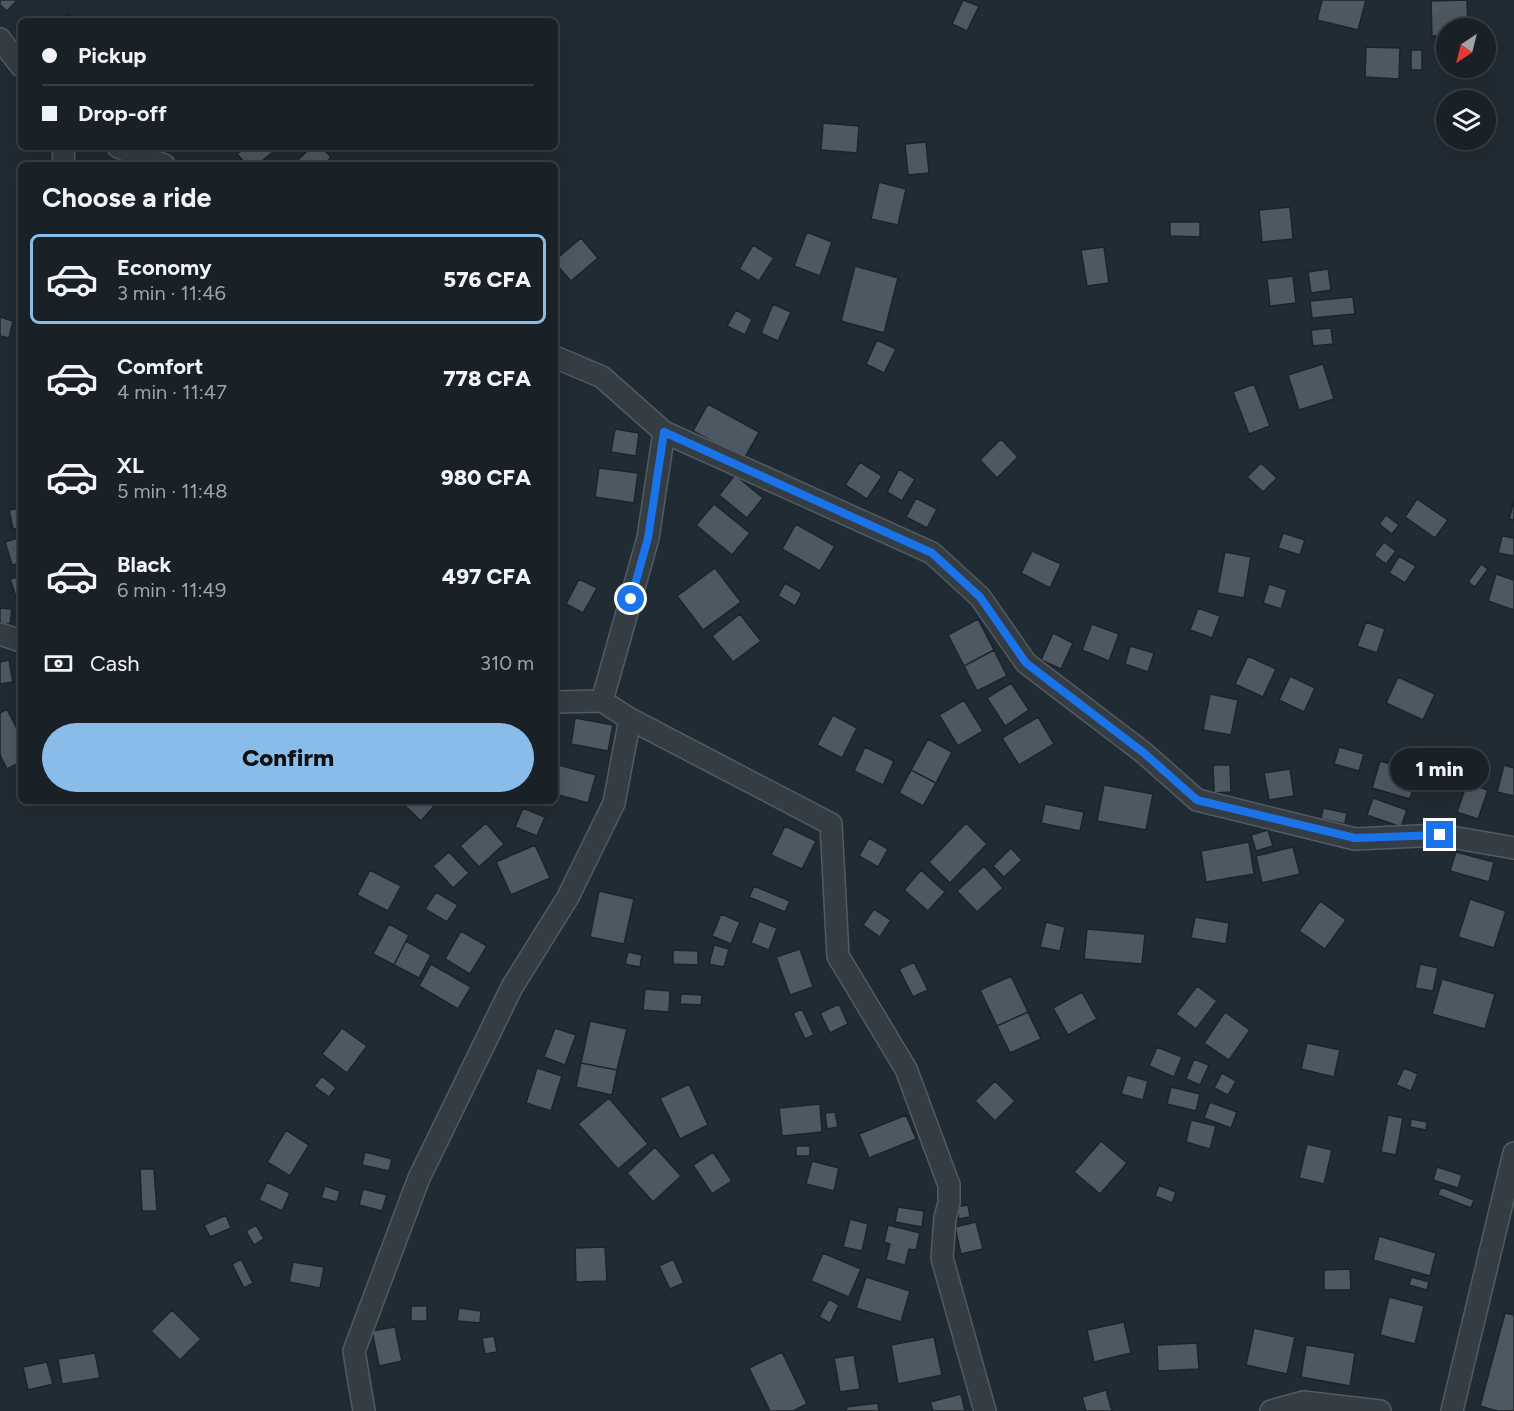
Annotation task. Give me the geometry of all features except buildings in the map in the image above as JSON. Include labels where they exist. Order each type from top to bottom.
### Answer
[{"type":"street","points":[[0,39],[18,62]]},
{"type":"street","points":[[126,150],[156,162]]},
{"type":"street","points":[[558,358],[602,377],[664,432],[932,553],[980,597],[1026,663],[1144,753],[1197,800],[1355,838],[1440,835],[1514,848]]},
{"type":"street","points":[[603,701],[648,538],[664,432]]},
{"type":"street","points":[[0,634],[18,639]]},
{"type":"street","points":[[558,702],[603,701],[630,719],[831,824],[838,956],[906,1069],[949,1185],[942,1258],[985,1411]]},
{"type":"street","points":[[364,1411],[354,1351],[419,1178],[513,987],[568,897],[614,803],[630,719]]},
{"type":"street","points":[[1452,1411],[1514,1153]]},
{"type":"street","points":[[1271,1411],[1304,1401],[1380,1411]]},
{"type":"route","points":[[631,599],[648,538],[664,432],[932,553],[980,597],[1026,663],[1144,753],[1197,800],[1355,838],[1440,835]]}]
